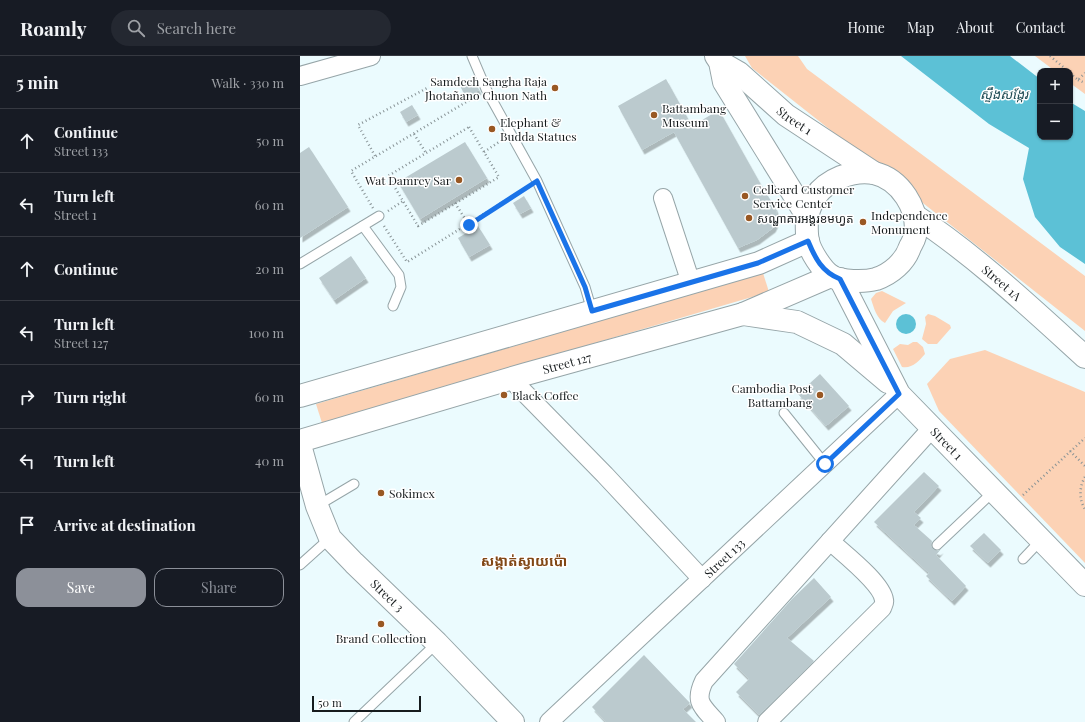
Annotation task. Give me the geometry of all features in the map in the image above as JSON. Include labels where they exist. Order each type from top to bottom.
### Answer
[{"type":"street","points":[[300,76],[335,61],[371,56]]},
{"type":"street","name":"Street 1","points":[[718,59],[739,73],[786,115],[874,173]]},
{"type":"street","name":"Street 1","points":[[718,59],[724,82],[807,216]]},
{"type":"street","points":[[852,172],[874,173],[892,182],[907,196],[914,215],[915,235],[908,254],[894,270],[876,279],[856,281],[835,277],[822,268],[814,256],[808,241],[807,216],[815,196],[831,181],[852,172]]},
{"type":"street","points":[[663,198],[691,282]]},
{"type":"street","name":"Street 1A","points":[[914,215],[938,231],[994,275],[1085,357]]},
{"type":"street","points":[[300,396],[758,263],[808,241]]},
{"type":"street","name":"Street 1","points":[[835,277],[898,391],[993,492],[1085,585]]},
{"type":"street","name":"Street 127","points":[[300,441],[511,379],[743,314],[835,277]]},
{"type":"street","points":[[743,314],[796,322],[843,344],[898,391]]},
{"type":"street","points":[[511,379],[605,475],[702,579]]},
{"type":"street","name":"Street 133","points":[[549,722],[825,464],[898,391]]},
{"type":"street","points":[[716,722],[704,708],[700,700],[700,691],[704,681],[932,428]]},
{"type":"street","name":"Street 3","points":[[300,445],[317,506],[330,538],[437,643],[513,722]]},
{"type":"street","points":[[767,722],[882,608],[885,601],[883,594],[870,577],[830,540]]},
{"type":"lane","points":[[472,56],[486,89],[537,181],[585,287],[592,311]]},
{"type":"lane","points":[[300,264],[379,216]]},
{"type":"lane","points":[[363,226],[399,275],[401,287],[393,306]]},
{"type":"lane","points":[[784,413],[825,464]]},
{"type":"lane","points":[[317,506],[354,484]]},
{"type":"lane","points":[[937,545],[993,492]]},
{"type":"lane","points":[[300,565],[330,538]]},
{"type":"lane","points":[[1023,559],[1041,540]]},
{"type":"lane","points":[[354,722],[437,643]]},
{"type":"path","points":[[1050,56],[1064,68]]},
{"type":"path","points":[[1078,80],[1085,73]]},
{"type":"path","points":[[1073,76],[1085,84]]},
{"type":"path","points":[[376,156],[358,125],[429,87]]},
{"type":"path","points":[[486,89],[351,171],[407,262],[469,225],[537,181]]},
{"type":"path","points":[[469,127],[484,152],[499,177],[418,226],[388,176],[469,127]]},
{"type":"path","points":[[414,134],[426,153]]},
{"type":"path","points":[[484,152],[493,146]]},
{"type":"path","points":[[396,206],[403,202]]},
{"type":"path","points":[[455,203],[469,225]]},
{"type":"path","points":[[1009,508],[1085,438]]},
{"type":"path","points":[[1070,452],[1085,466]]},
{"type":"path","points":[[1085,477],[1080,491],[1085,510]]},
{"type":"shaded area","points":[[745,56],[798,56],[807,69],[1085,276],[1085,331],[752,68]]},
{"type":"shaded area","points":[[1035,56],[1085,56],[1085,94],[1073,85],[1073,68],[1051,68]]},
{"type":"shaded area","points":[[763,273],[769,292],[322,423],[316,404]]},
{"type":"shaded area","points":[[882,291],[906,303],[893,311],[885,323],[877,316],[871,299],[876,293]]},
{"type":"shaded area","points":[[928,314],[935,316],[950,325],[951,328],[937,344],[928,344],[922,339],[926,324],[925,317]]},
{"type":"shaded area","points":[[913,342],[917,342],[923,347],[925,354],[912,366],[902,367],[893,349],[900,344],[908,345]]},
{"type":"shaded area","points":[[985,350],[1085,392],[1085,563],[939,411],[927,384],[950,359]]},
{"type":"water","name":"ស្ទឹងសង្កែរ","points":[[901,56],[1010,56],[1037,77],[1037,140],[1073,140],[1073,104],[1085,111],[1085,264],[1060,247],[1035,217],[1023,179],[1029,148],[989,124]]},
{"type":"water","points":[[906,314],[913,317],[916,324],[913,331],[906,334],[899,331],[896,324],[899,317]]},
{"type":"building","points":[[473,79],[479,90],[466,97],[460,86]]},
{"type":"building","points":[[666,79],[692,126],[719,110],[775,207],[777,215],[773,228],[757,240],[738,248],[674,132],[642,150],[618,106]]},
{"type":"building","points":[[412,105],[418,115],[406,122],[400,112]]},
{"type":"building","points":[[465,142],[487,178],[420,219],[398,182]]},
{"type":"building","points":[[309,147],[348,207],[300,238],[300,153]]},
{"type":"building","points":[[524,196],[531,208],[520,214],[513,203]]},
{"type":"building","points":[[478,226],[490,245],[469,257],[458,238]]},
{"type":"building","points":[[351,256],[366,278],[334,300],[319,278]]},
{"type":"building","points":[[820,374],[849,406],[826,426],[798,394]]},
{"type":"building","points":[[924,472],[939,486],[914,512],[921,518],[914,525],[932,541],[931,546],[933,549],[938,551],[941,549],[936,555],[966,586],[952,601],[926,576],[929,573],[874,522]]},
{"type":"building","points":[[984,533],[1001,550],[988,563],[970,546]]},
{"type":"building","points":[[814,578],[831,597],[787,638],[814,661],[759,715],[736,692],[749,679],[734,664],[792,599]]},
{"type":"building","points":[[644,655],[690,703],[683,709],[696,722],[606,722],[592,707]]},
{"type":"place","name":"Samdech Sangha Raja Jhotañano Chuon Nath","points":[[555,88]]},
{"type":"place","name":"Battambang Museum","points":[[654,115]]},
{"type":"place","name":"Elephant & Budda Statues","points":[[492,129]]},
{"type":"place","name":"Wat Damrey Sar","points":[[459,180]]},
{"type":"place","name":"Cellcard Customer Service Center","points":[[745,196]]},
{"type":"place","name":"សណ្ឋាគារអង្គរខមហ្វត","points":[[749,218]]},
{"type":"place","name":"Independence Monument","points":[[863,222]]},
{"type":"place","name":"Black Coffee","points":[[504,395]]},
{"type":"place","name":"Cambodia Post Battambang","points":[[820,395]]},
{"type":"place","name":"Sokimex","points":[[381,493]]},
{"type":"place","name":"Brand Collection","points":[[381,624]]},
{"type":"district","name":"សង្កាត់ស្វាយប៉ោ","points":[[524,560]]},
{"type":"route","points":[[469,225],[537,181],[585,287],[592,311],[758,263],[808,241],[814,256],[822,268],[831,276],[840,279],[899,394],[825,464]]}]
